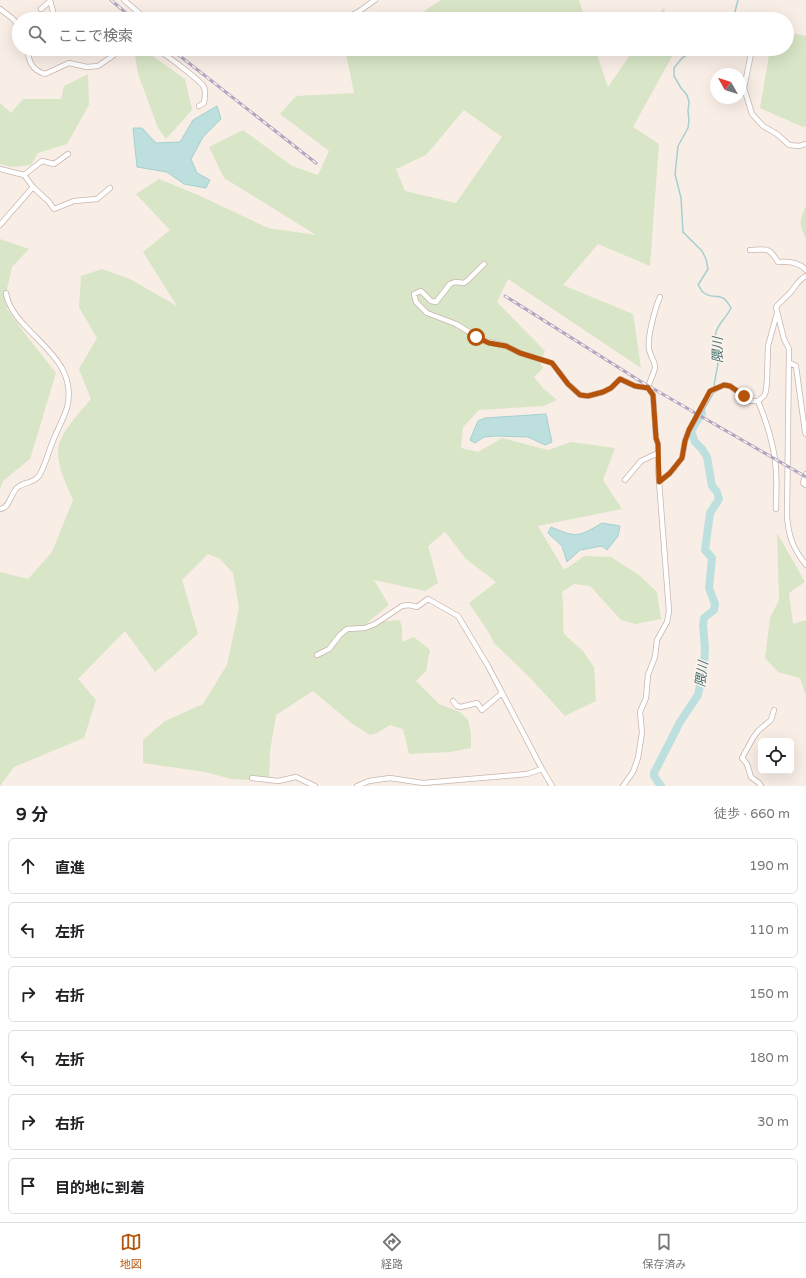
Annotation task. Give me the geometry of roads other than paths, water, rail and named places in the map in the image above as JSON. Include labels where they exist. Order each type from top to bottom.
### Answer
[{"type":"street","points":[[124,0],[138,12]]},
{"type":"street","points":[[358,12],[375,0]]},
{"type":"street","points":[[41,9],[50,1],[53,12]]},
{"type":"street","points":[[0,8],[12,18]]},
{"type":"street","points":[[28,56],[31,66],[38,72],[45,74],[68,63],[93,68],[113,56]]},
{"type":"street","points":[[168,56],[203,86],[206,94],[204,103],[200,106]]},
{"type":"street","points":[[751,56],[744,88],[752,114],[763,126],[777,134],[789,145],[799,146],[806,144]]},
{"type":"street","points":[[24,175],[42,162],[54,164],[68,154]]},
{"type":"street","points":[[0,169],[24,175],[54,209],[74,201],[97,199],[110,188]]},
{"type":"street","points":[[0,173],[11,172]]},
{"type":"street","points":[[0,225],[33,187]]},
{"type":"street","points":[[750,250],[768,250],[772,252],[778,262],[785,261],[802,265],[806,270]]},
{"type":"street","points":[[484,264],[464,283],[455,282],[450,284],[436,302],[431,301],[421,291],[414,294],[416,302],[427,313],[456,324],[484,341],[506,346],[520,353],[552,363],[568,384],[580,395],[588,396],[603,392],[611,388],[620,379],[635,386],[648,388],[653,395],[655,434],[658,444],[659,482],[669,611],[667,622],[657,640],[655,657],[648,675],[646,698],[640,712],[642,733],[638,758],[632,772],[623,786]]},
{"type":"street","points":[[806,276],[799,280],[790,293],[776,307],[784,339],[789,349],[790,363],[787,517],[790,541],[806,565]]},
{"type":"street","points":[[0,509],[5,507],[17,488],[21,485],[35,481],[39,476],[65,414],[68,401],[68,390],[64,370],[19,319],[10,305],[6,293]]},
{"type":"street","points":[[648,388],[655,368],[649,349],[650,334],[660,297]]},
{"type":"street","points":[[659,482],[670,473],[682,458],[685,441],[689,430],[710,391],[724,385],[730,386],[750,401],[758,401],[764,396],[766,391],[768,346],[777,312]]},
{"type":"street","points":[[790,363],[796,366],[804,432],[806,434]]},
{"type":"street","points":[[758,401],[769,428],[773,444],[776,471],[776,509]]},
{"type":"street","points":[[625,480],[642,461],[658,453]]},
{"type":"street","points":[[806,474],[803,483],[806,485]]},
{"type":"street","points":[[317,655],[329,649],[340,635],[347,630],[365,628],[375,624],[402,606],[409,605],[417,607],[428,600],[458,616],[474,640],[552,786]]},
{"type":"street","points":[[452,701],[457,706],[461,707],[477,703],[482,710],[502,693]]},
{"type":"street","points":[[761,786],[751,777],[747,764],[742,758],[758,731],[771,720],[774,710]]},
{"type":"street","points":[[357,786],[369,781],[390,778],[423,783],[527,774],[542,769]]},
{"type":"street","points":[[252,778],[278,781],[296,777],[315,786]]},
{"type":"water","points":[[217,106],[221,119],[203,137],[191,159],[197,173],[210,180],[206,188],[184,184],[167,172],[137,167],[133,128],[142,128],[156,143],[180,142],[193,120]]},
{"type":"water","points":[[546,414],[552,442],[545,445],[528,437],[484,437],[475,443],[470,440],[478,421],[485,418]]},
{"type":"water","points":[[602,523],[620,526],[618,536],[607,550],[602,546],[580,550],[567,562],[562,546],[548,533],[551,527],[567,533],[577,534],[588,531]]},
{"type":"waterway","name":"隈川","points":[[735,12],[738,0]]},
{"type":"waterway","name":"隈川","points":[[685,56],[674,68],[674,76],[687,95],[689,102],[688,128],[678,146],[675,174],[681,198],[683,232],[702,251],[706,259],[708,269],[698,285],[703,292],[708,295],[718,296],[724,299],[731,308],[719,325],[715,335],[718,360],[714,388]]},
{"type":"waterway","name":"隈川","points":[[702,413],[714,392]]},
{"type":"waterway","name":"隈川","points":[[661,786],[654,776],[654,773],[680,722],[698,695],[704,666],[704,618],[714,610],[715,604],[709,588],[712,558],[705,550],[710,513],[719,499],[717,492],[712,486],[707,457],[695,442],[691,431],[702,413]]},
{"type":"railway","points":[[111,0],[125,12]]},
{"type":"railway","points":[[180,56],[316,163]]},
{"type":"railway","points":[[505,296],[640,381],[806,477]]}]
